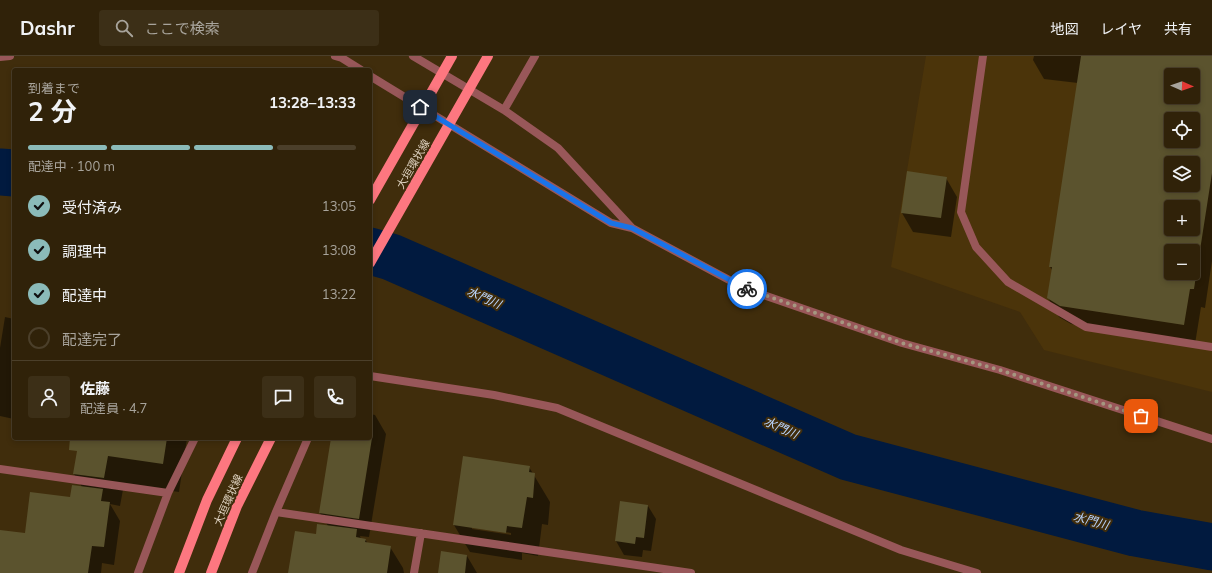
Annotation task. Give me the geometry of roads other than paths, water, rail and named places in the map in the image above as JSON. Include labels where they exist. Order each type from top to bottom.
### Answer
[{"type":"main road","name":"大垣環状線","points":[[372,196],[452,56]]},
{"type":"main road","name":"大垣環状線","points":[[372,259],[488,56]]},
{"type":"main road","name":"大垣環状線","points":[[179,573],[207,500],[236,440]]},
{"type":"main road","name":"大垣環状線","points":[[211,573],[237,506],[270,440]]},
{"type":"street","points":[[0,57],[10,56]]},
{"type":"street","points":[[334,56],[342,58],[358,68]]},
{"type":"street","points":[[413,56],[504,110],[558,148],[632,228]]},
{"type":"street","points":[[504,110],[534,56]]},
{"type":"street","points":[[983,56],[961,212],[976,247],[1008,282],[1086,327],[1212,347]]},
{"type":"street","points":[[372,77],[611,223],[632,228],[746,289],[902,343],[1000,370],[1212,440]]},
{"type":"street","points":[[372,376],[494,395],[557,408],[901,550],[977,573]]},
{"type":"street","points":[[138,573],[168,494],[193,440]]},
{"type":"street","points":[[252,573],[307,440]]},
{"type":"street","points":[[0,469],[168,494]]},
{"type":"street","points":[[276,512],[691,573]]},
{"type":"street","points":[[414,573],[420,533]]},
{"type":"waterway","name":"水門川","points":[[0,172],[12,173]]},
{"type":"waterway","name":"水門川","points":[[372,252],[391,257],[848,457],[1135,533],[1212,547]]}]
